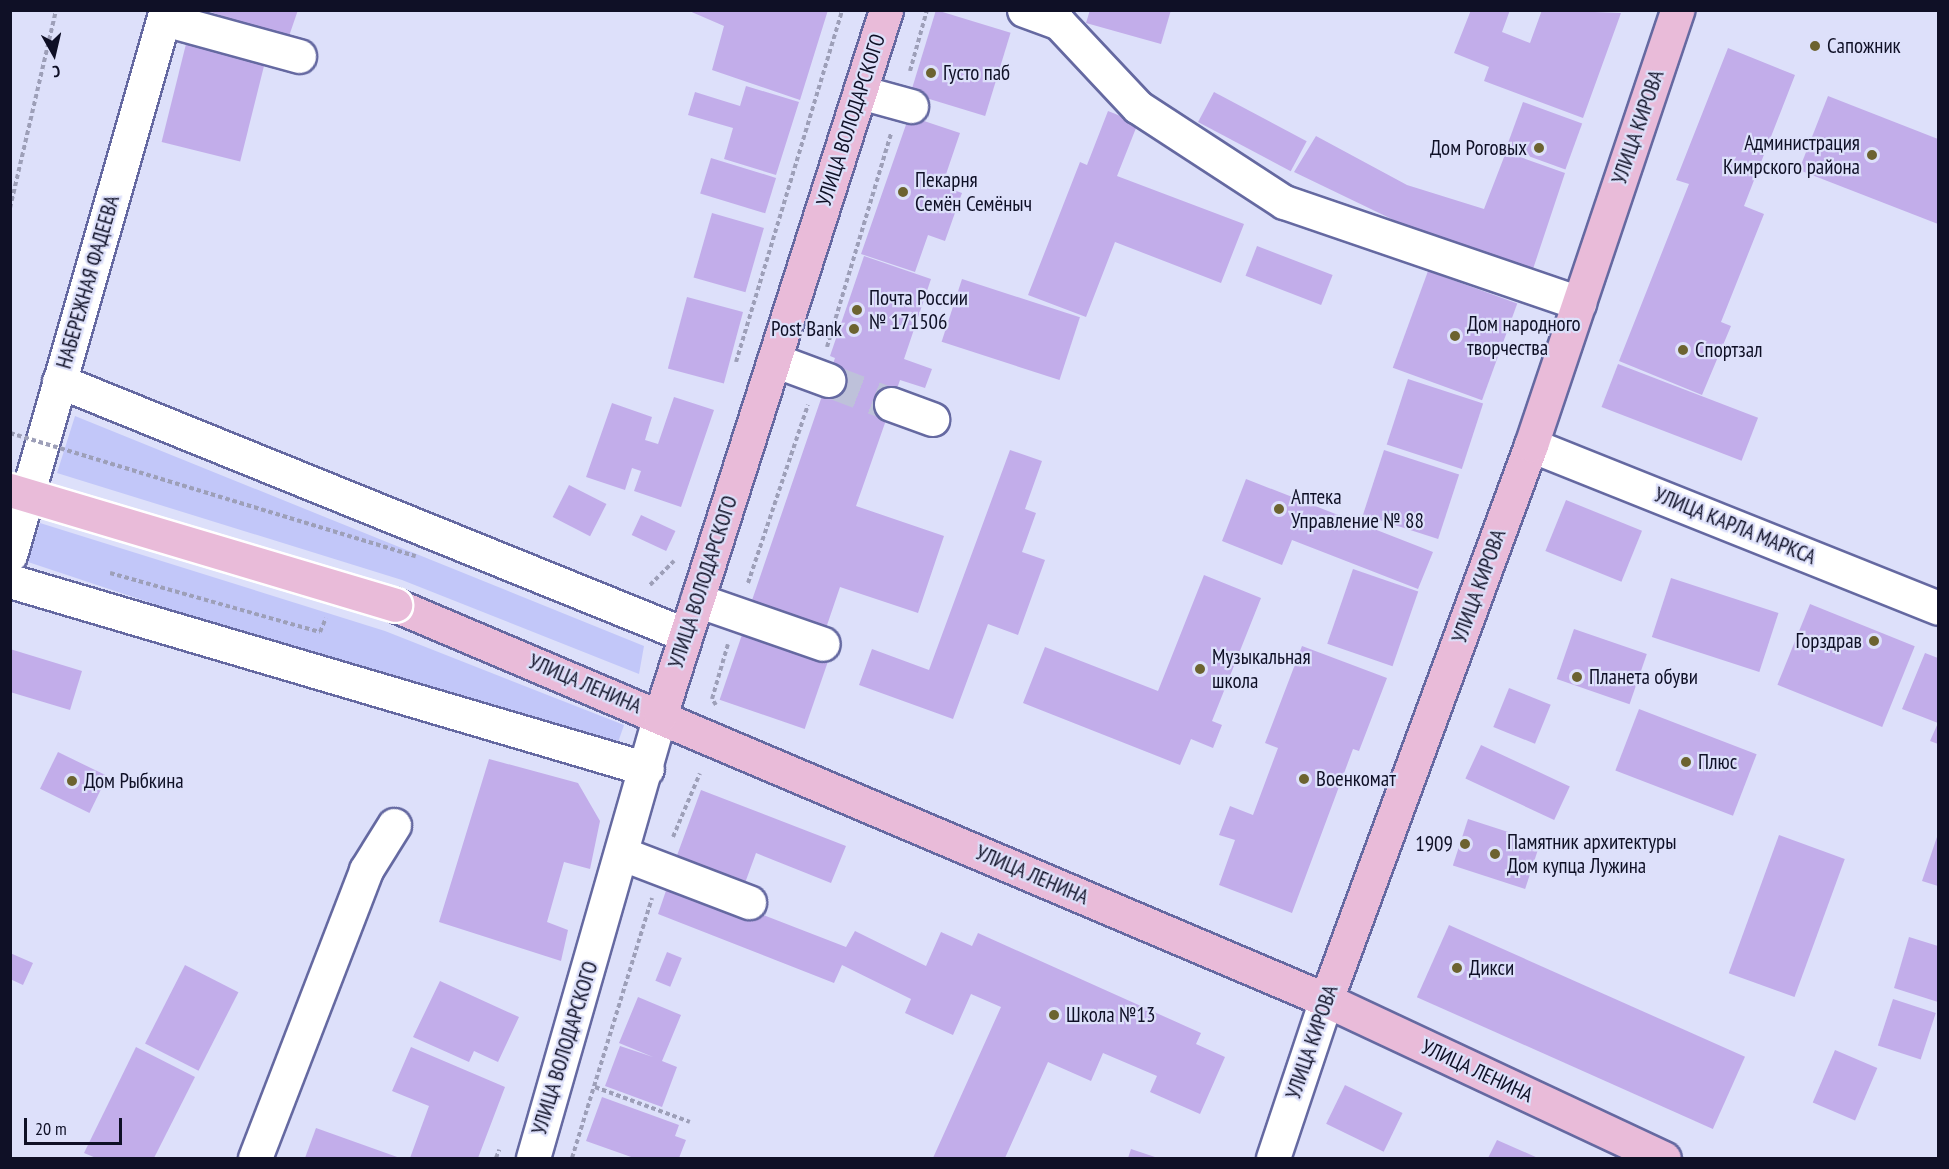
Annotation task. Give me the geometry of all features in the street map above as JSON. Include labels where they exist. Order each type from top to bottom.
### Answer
[{"type":"main road","name":"УЛИЦА ВОЛОДАРСКОГО","points":[[660,716],[886,10]]},
{"type":"main road","name":"УЛИЦА КИРОВА","points":[[1326,1000],[1531,445],[1677,10]]},
{"type":"main road","name":"УЛИЦА ЛЕНИНА","points":[[10,490],[395,605],[1326,1000],[1664,1158]]},
{"type":"street","points":[[1024,10],[1059,23],[1138,107],[1284,202],[1579,303]]},
{"type":"street","points":[[165,15],[299,56]]},
{"type":"street","name":"НАБЕРЕЖНАЯ ФАДЕЕВА","points":[[10,555],[165,15]]},
{"type":"street","points":[[860,92],[911,106]]},
{"type":"street","points":[[774,360],[828,380]]},
{"type":"street","points":[[59,381],[686,635]]},
{"type":"street","points":[[891,404],[932,419]]},
{"type":"street","name":"УЛИЦА КАРЛА МАРКСА","points":[[1531,445],[1938,608]]},
{"type":"street","points":[[10,581],[647,769]]},
{"type":"street","points":[[697,600],[823,644]]},
{"type":"street","name":"УЛИЦА ВОЛОДАРСКОГО","points":[[532,1158],[623,854],[660,716]]},
{"type":"street","points":[[255,1158],[366,870],[394,825]]},
{"type":"street","points":[[623,854],[749,902]]},
{"type":"street","name":"УЛИЦА КИРОВА","points":[[1273,1158],[1326,1000]]},
{"type":"path","points":[[10,208],[56,10]]},
{"type":"path","points":[[733,370],[842,10]]},
{"type":"path","points":[[10,433],[416,556]]},
{"type":"path","points":[[643,587],[654,584],[680,554]]},
{"type":"path","points":[[101,571],[320,632],[327,615]]},
{"type":"path","points":[[572,1158],[661,869],[697,772]]},
{"type":"path","points":[[595,1087],[690,1122]]},
{"type":"shaded area","points":[[75,416],[644,646],[639,674],[402,580],[57,473]]},
{"type":"shaded area","points":[[40,523],[385,631],[624,725],[613,757],[28,562]]},
{"type":"building","points":[[205,10],[298,10],[288,39]]},
{"type":"building","points":[[687,10],[828,10],[800,100],[712,70],[724,26]]},
{"type":"building","points":[[936,10],[1011,33],[985,116],[911,93]]},
{"type":"building","points":[[1090,10],[1171,10],[1161,44],[1086,23]]},
{"type":"building","points":[[1471,10],[1510,10],[1502,32],[1530,43],[1542,10],[1621,13],[1583,118],[1484,81],[1489,67],[1454,53]]},
{"type":"building","points":[[187,40],[266,60],[240,161],[162,142]]},
{"type":"building","points":[[1728,48],[1795,75],[1744,206],[1764,214],[1721,322],[1731,326],[1702,395],[1619,361],[1689,184],[1676,180]]},
{"type":"building","points":[[746,86],[799,102],[776,175],[724,159],[733,128],[688,115],[695,92],[740,106]]},
{"type":"building","points":[[1214,92],[1307,141],[1291,171],[1198,122]]},
{"type":"building","name":"Администрация Кимрского района","points":[[1828,96],[1938,139],[1938,224],[1799,170]]},
{"type":"building","points":[[1523,102],[1582,124],[1565,170],[1506,148]]},
{"type":"building","points":[[1108,111],[1138,123],[1117,176],[1244,224],[1221,283],[1115,242],[1086,317],[1028,295],[1080,162],[1087,165]]},
{"type":"building","points":[[909,116],[960,133],[942,186],[962,193],[945,241],[928,235],[915,272],[861,254]]},
{"type":"building","points":[[1316,136],[1407,185],[1484,209],[1506,152],[1565,173],[1532,272],[1402,224],[1294,172]]},
{"type":"building","points":[[711,158],[776,178],[765,213],[700,193]]},
{"type":"building","points":[[712,213],[764,228],[745,292],[694,277]]},
{"type":"building","points":[[1257,246],[1333,275],[1321,305],[1246,276]]},
{"type":"building","points":[[864,256],[931,279],[904,359],[932,369],[925,388],[900,380],[856,506],[944,536],[918,613],[840,587],[824,634],[749,609],[835,358],[830,356]]},
{"type":"building","name":"Дом народного творчества","points":[[1428,271],[1517,303],[1482,400],[1393,368]]},
{"type":"building","points":[[962,279],[1080,317],[1060,380],[942,342]]},
{"type":"building","points":[[687,297],[743,312],[724,383],[668,368]]},
{"type":"building","points":[[1618,364],[1758,418],[1742,461],[1602,407]]},
{"type":"building","points":[[1408,379],[1483,403],[1462,469],[1387,445]]},
{"type":"building","points":[[674,397],[714,410],[681,507],[634,491],[641,471],[632,468],[625,490],[586,477],[612,403],[652,417],[645,440],[658,444]]},
{"type":"building","points":[[1010,450],[1042,461],[1025,509],[1036,513],[1022,552],[1045,560],[1018,635],[988,624],[953,719],[859,685],[872,649],[929,670]]},
{"type":"building","points":[[1384,450],[1459,474],[1438,539],[1363,515]]},
{"type":"building","name":"Аптека Управление № 88","points":[[1246,479],[1433,552],[1418,589],[1292,540],[1282,565],[1222,541]]},
{"type":"building","points":[[569,485],[606,504],[590,536],[553,517]]},
{"type":"building","points":[[1566,500],[1642,531],[1621,582],[1545,551]]},
{"type":"building","points":[[641,515],[675,531],[666,551],[632,535]]},
{"type":"building","points":[[1353,569],[1418,591],[1393,666],[1327,644]]},
{"type":"building","name":"Музыкальная школа","points":[[1204,575],[1261,598],[1212,721],[1222,725],[1213,748],[1191,739],[1180,765],[1023,703],[1045,647],[1158,691]]},
{"type":"building","points":[[1671,578],[1778,613],[1759,672],[1652,637]]},
{"type":"building","points":[[1810,604],[1915,646],[1882,727],[1777,685]]},
{"type":"building","points":[[745,626],[830,655],[805,729],[720,700]]},
{"type":"building","points":[[1574,629],[1647,654],[1630,704],[1557,679]]},
{"type":"building","name":"Военкомат","points":[[1302,646],[1387,678],[1359,751],[1353,749],[1292,913],[1219,885],[1235,840],[1219,835],[1230,806],[1253,815],[1278,748],[1265,743]]},
{"type":"building","points":[[10,649],[82,671],[70,710],[10,692]]},
{"type":"building","points":[[1925,653],[1938,658],[1938,723],[1902,709]]},
{"type":"building","points":[[1509,688],[1551,705],[1535,744],[1493,727]]},
{"type":"building","name":"Плюс","points":[[1639,709],[1757,754],[1733,816],[1615,771]]},
{"type":"building","points":[[1938,723],[1938,744],[1930,741]]},
{"type":"building","points":[[1481,745],[1570,786],[1554,820],[1465,779]]},
{"type":"building","points":[[58,752],[107,776],[89,813],[40,789]]},
{"type":"building","points":[[489,759],[578,783],[600,821],[590,869],[564,862],[547,922],[568,930],[561,961],[439,922]]},
{"type":"building","points":[[701,790],[846,846],[831,883],[756,853],[741,894],[672,869]]},
{"type":"building","points":[[1468,819],[1540,842],[1525,889],[1453,866]]},
{"type":"building","points":[[1938,834],[1938,886],[1922,881]]},
{"type":"building","points":[[1779,835],[1845,859],[1795,997],[1729,973]]},
{"type":"building","points":[[670,879],[846,947],[855,931],[926,966],[941,932],[972,946],[978,933],[1201,1033],[1196,1044],[1225,1057],[1200,1114],[1150,1092],[1157,1076],[1103,1053],[1091,1081],[1048,1062],[1005,1158],[933,1158],[1001,1007],[971,994],[953,1035],[905,1013],[911,999],[842,965],[834,983],[658,914]]},
{"type":"building","points":[[1449,925],[1745,1057],[1713,1129],[1417,997]]},
{"type":"building","points":[[1909,937],[1938,946],[1938,1002],[1894,988]]},
{"type":"building","points":[[667,952],[682,958],[670,987],[655,981]]},
{"type":"building","points":[[10,953],[33,963],[23,985],[10,979]]},
{"type":"building","points":[[185,965],[238,992],[199,1071],[145,1043]]},
{"type":"building","points":[[440,981],[519,1017],[498,1062],[474,1051],[469,1062],[413,1037]]},
{"type":"building","points":[[638,997],[681,1015],[662,1061],[677,1067],[662,1107],[605,1086],[620,1046],[653,1057],[619,1043]]},
{"type":"building","points":[[1893,999],[1936,1013],[1921,1060],[1878,1046]]},
{"type":"building","points":[[136,1047],[195,1077],[154,1158],[96,1158],[84,1153]]},
{"type":"building","points":[[411,1047],[505,1087],[478,1158],[410,1158],[429,1106],[392,1091]]},
{"type":"building","points":[[1835,1050],[1877,1068],[1855,1120],[1813,1102]]},
{"type":"building","points":[[1345,1085],[1403,1113],[1384,1152],[1326,1124]]},
{"type":"building","points":[[602,1097],[679,1125],[675,1136],[686,1140],[679,1158],[634,1158],[586,1141]]},
{"type":"building","points":[[316,1128],[400,1158],[305,1158]]},
{"type":"building","points":[[1497,1140],[1538,1158],[1488,1158]]},
{"type":"building","points":[[1131,1149],[1158,1158],[1128,1158]]},
{"type":"tunnel","points":[[828,380],[891,404]]},
{"type":"place","name":"Сапожник","points":[[1815,46]]},
{"type":"place","name":"Густо паб","points":[[931,73]]},
{"type":"place","name":"Дом Роговых","points":[[1539,148]]},
{"type":"place","name":"Администрация Кимрского района","points":[[1872,155]]},
{"type":"place","name":"Пекарня Семён Семёныч","points":[[903,192]]},
{"type":"place","name":"Почта России № 171506","points":[[857,310]]},
{"type":"place","name":"Post Bank","points":[[854,329]]},
{"type":"place","name":"Дом народного творчества","points":[[1455,336]]},
{"type":"place","name":"Спортзал","points":[[1683,350]]},
{"type":"place","name":"Аптека Управление № 88","points":[[1279,509]]},
{"type":"place","name":"Горздрав","points":[[1874,641]]},
{"type":"place","name":"Музыкальная школа","points":[[1200,669]]},
{"type":"place","name":"Планета обуви","points":[[1577,677]]},
{"type":"place","name":"Плюс","points":[[1686,762]]},
{"type":"place","name":"Военкомат","points":[[1304,779]]},
{"type":"place","name":"Дом Рыбкина","points":[[72,781]]},
{"type":"place","name":"1909","points":[[1465,844]]},
{"type":"place","name":"Памятник архитектуры Дом купца Лужина","points":[[1495,854]]},
{"type":"place","name":"Дикси","points":[[1457,968]]},
{"type":"place","name":"Школа №13","points":[[1054,1015]]}]
